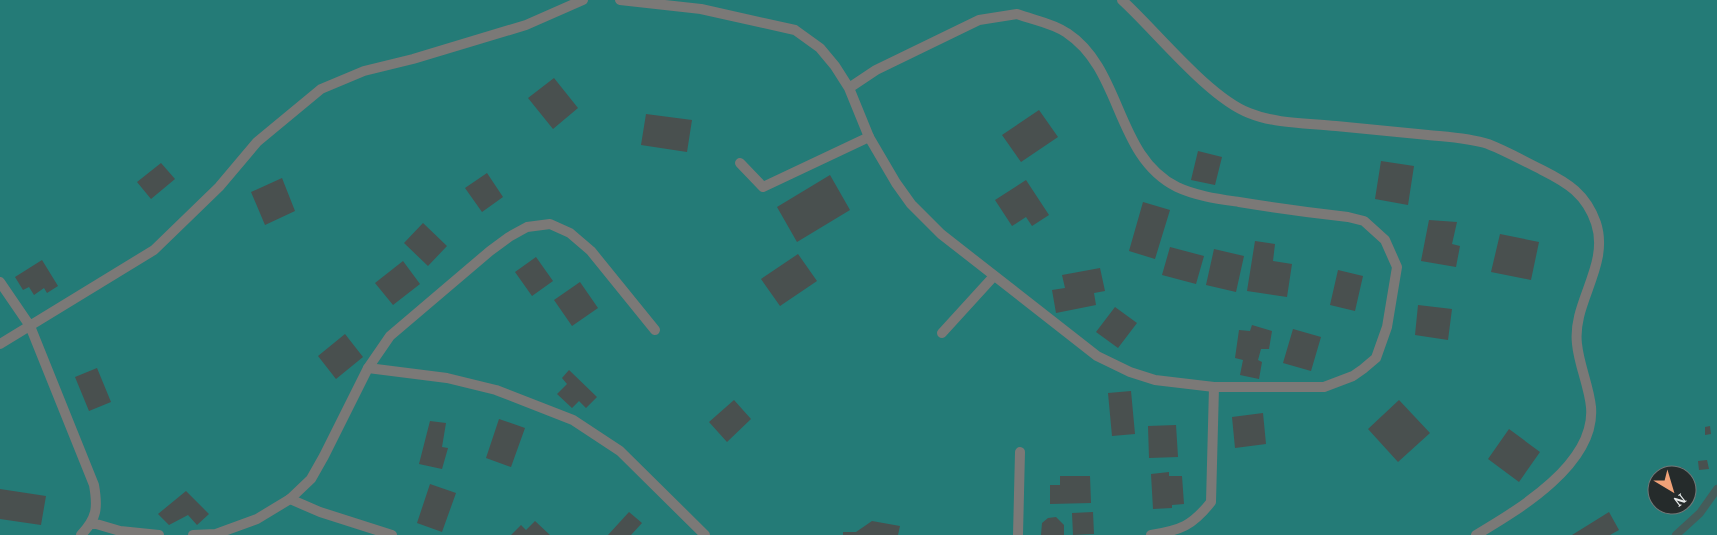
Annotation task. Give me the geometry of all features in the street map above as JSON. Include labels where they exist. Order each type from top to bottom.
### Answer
[{"type":"street","points":[[0,344],[154,250],[219,187],[257,142],[321,89],[364,71],[413,59],[526,25],[583,0]]},
{"type":"street","points":[[620,0],[701,9],[795,30],[820,48],[836,66],[849,88],[869,137],[896,183],[911,204],[941,234],[1097,356],[1130,372],[1155,380],[1214,387],[1324,387],[1353,376],[1376,358],[1387,327],[1397,267],[1385,240],[1364,221],[1213,198],[1177,187],[1151,169],[1136,148],[1106,77],[1086,50],[1067,32],[1017,14],[979,20],[876,70],[849,88]]},
{"type":"street","points":[[1122,0],[1216,92],[1249,113],[1278,121],[1453,138],[1486,144],[1570,184],[1585,201],[1596,224],[1599,248],[1595,271],[1580,306],[1576,324],[1577,346],[1592,408],[1588,435],[1577,457],[1547,486],[1503,519],[1476,535]]},
{"type":"street","points":[[740,163],[763,187],[869,137]]},
{"type":"street","points":[[193,535],[216,534],[256,519],[290,499],[310,479],[324,456],[368,368],[390,336],[490,251],[527,227],[550,224],[570,233],[591,252],[655,330]]},
{"type":"street","points":[[942,333],[994,276]]},
{"type":"street","points":[[0,282],[30,326],[94,485],[97,504],[93,523],[81,535]]},
{"type":"street","points":[[368,368],[456,380],[496,390],[574,420],[620,450],[705,535]]},
{"type":"street","points":[[1151,535],[1180,530],[1201,515],[1211,502],[1214,387]]},
{"type":"street","points":[[1018,535],[1020,452]]},
{"type":"street","points":[[290,499],[320,512],[392,535]]},
{"type":"street","points":[[93,523],[120,531],[159,535]]},
{"type":"shaded area","points":[[0,0],[1717,0],[1717,535],[0,535]]},
{"type":"building","points":[[554,78],[578,108],[553,129],[528,98]]},
{"type":"building","points":[[1039,110],[1058,137],[1021,162],[1002,135]]},
{"type":"building","points":[[646,114],[692,120],[687,152],[641,145]]},
{"type":"building","points":[[1198,151],[1222,157],[1215,185],[1191,180]]},
{"type":"building","points":[[1381,161],[1414,166],[1408,205],[1375,199]]},
{"type":"building","points":[[161,163],[175,179],[151,199],[137,182]]},
{"type":"building","points":[[487,173],[503,197],[482,212],[465,188]]},
{"type":"building","points":[[830,175],[850,210],[797,242],[777,207]]},
{"type":"building","points":[[282,178],[295,211],[265,225],[251,192]]},
{"type":"building","points":[[1026,180],[1049,215],[1032,226],[1026,217],[1012,226],[995,200]]},
{"type":"building","points":[[1143,202],[1170,210],[1155,259],[1129,251]]},
{"type":"building","points":[[1429,220],[1457,222],[1452,244],[1460,246],[1456,267],[1421,261]]},
{"type":"building","points":[[423,223],[447,246],[428,266],[404,243]]},
{"type":"building","points":[[1500,234],[1539,242],[1531,280],[1491,272]]},
{"type":"building","points":[[1255,241],[1275,244],[1273,261],[1292,264],[1287,297],[1247,291]]},
{"type":"building","points":[[1170,247],[1204,256],[1196,284],[1162,275]]},
{"type":"building","points":[[1214,249],[1244,256],[1236,292],[1206,285]]},
{"type":"building","points":[[798,254],[817,281],[780,306],[761,279]]},
{"type":"building","points":[[536,257],[553,281],[532,296],[515,272]]},
{"type":"building","points":[[42,260],[58,286],[47,293],[44,288],[34,295],[29,287],[23,290],[15,277]]},
{"type":"building","points":[[403,261],[420,284],[393,305],[375,283]]},
{"type":"building","points":[[1100,268],[1105,291],[1094,293],[1096,305],[1056,313],[1052,290],[1065,288],[1062,275]]},
{"type":"building","points":[[1338,270],[1363,276],[1355,311],[1330,305]]},
{"type":"building","points":[[580,282],[598,308],[572,326],[554,300]]},
{"type":"building","points":[[1418,305],[1452,309],[1448,340],[1415,335]]},
{"type":"building","points":[[1115,307],[1137,323],[1118,348],[1096,332]]},
{"type":"building","points":[[1252,325],[1272,331],[1269,349],[1261,349],[1258,360],[1262,362],[1259,379],[1240,375],[1243,360],[1235,358],[1239,330],[1250,331]]},
{"type":"building","points":[[1293,329],[1321,337],[1311,371],[1283,363]]},
{"type":"building","points":[[345,334],[363,357],[336,379],[318,356]]},
{"type":"building","points":[[97,368],[111,402],[89,411],[75,377]]},
{"type":"building","points":[[569,370],[597,397],[586,408],[579,401],[572,408],[557,394],[567,384],[562,378]]},
{"type":"building","points":[[1131,391],[1135,434],[1112,436],[1108,393]]},
{"type":"building","points":[[734,400],[751,419],[727,442],[709,422]]},
{"type":"building","points":[[1399,400],[1430,433],[1398,462],[1368,429]]},
{"type":"building","points":[[1263,413],[1266,444],[1235,448],[1232,417]]},
{"type":"building","points":[[499,419],[525,428],[511,467],[486,458]]},
{"type":"building","points":[[430,421],[446,423],[442,447],[448,448],[442,469],[419,464]]},
{"type":"building","points":[[1176,425],[1178,457],[1149,458],[1148,426]]},
{"type":"building","points":[[1710,426],[1711,434],[1705,435],[1705,427]]},
{"type":"building","points":[[1509,429],[1540,452],[1519,482],[1488,459]]},
{"type":"building","points":[[1707,460],[1709,469],[1699,470],[1698,461]]},
{"type":"building","points":[[1169,472],[1169,476],[1182,476],[1184,504],[1172,505],[1172,508],[1153,509],[1151,474]]},
{"type":"building","points":[[1060,476],[1090,476],[1091,503],[1050,504],[1050,485],[1060,485]]},
{"type":"building","points":[[430,484],[456,493],[442,532],[417,523]]},
{"type":"building","points":[[0,489],[46,496],[41,525],[0,519]]},
{"type":"building","points":[[186,491],[209,514],[197,525],[188,515],[169,525],[158,514]]},
{"type":"building","points":[[629,512],[642,523],[631,535],[608,535]]},
{"type":"building","points":[[1093,512],[1094,534],[1073,535],[1072,513]]},
{"type":"building","points":[[1609,512],[1619,530],[1610,535],[1572,535]]},
{"type":"building","points":[[1056,517],[1064,525],[1064,535],[1041,535],[1042,523],[1048,518]]},
{"type":"building","points":[[535,521],[550,535],[511,535],[521,525],[526,530]]},
{"type":"building","points":[[872,521],[900,526],[898,535],[843,535],[843,532],[856,532]]},
{"type":"waterway","points":[[1676,535],[1700,513],[1717,489]]}]
